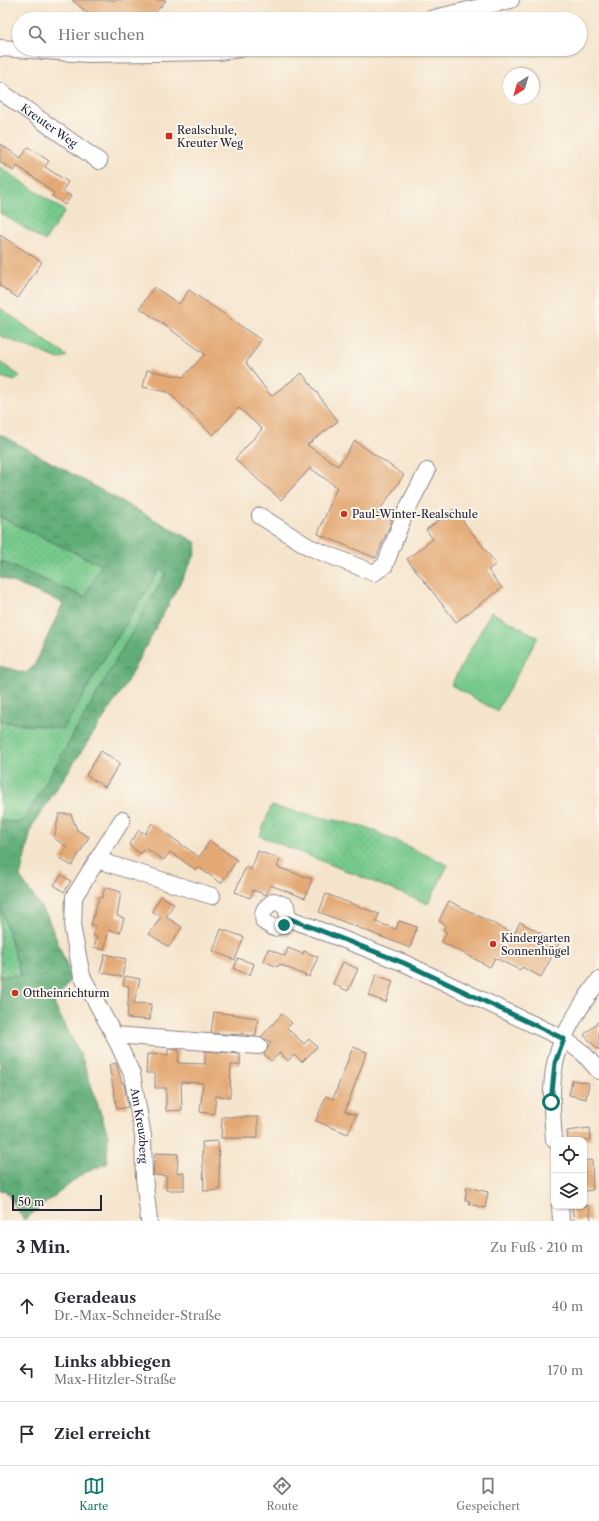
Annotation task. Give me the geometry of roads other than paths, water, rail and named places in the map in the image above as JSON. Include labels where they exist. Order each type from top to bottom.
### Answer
[{"type":"street","points":[[460,12],[512,0]]},
{"type":"street","points":[[0,48],[12,49]]},
{"type":"street","name":"Kreuter Weg","points":[[0,90],[99,161]]},
{"type":"street","points":[[260,516],[309,548],[374,573],[385,564],[405,513],[427,471]]},
{"type":"street","name":"Am Kreuzberg","points":[[122,820],[74,897],[74,930],[82,976],[114,1035],[132,1074],[143,1136],[144,1177],[149,1221]]},
{"type":"street","points":[[98,860],[212,896]]},
{"type":"street","points":[[288,918],[404,963],[564,1039],[583,1053],[599,1071]]},
{"type":"street","points":[[554,1137],[551,1102],[555,1063],[564,1039],[599,980]]},
{"type":"street","points":[[114,1035],[259,1046]]},
{"type":"street","points":[[560,1209],[561,1221]]},
{"type":"place","name":"Realschule, Kreuter Weg","points":[[169,136]]},
{"type":"place","name":"Paul-Winter-Realschule","points":[[344,514]]},
{"type":"place","name":"Kindergarten Sonnenhügel","points":[[493,944]]},
{"type":"place","name":"Ottheinrichturm","points":[[15,993]]}]
